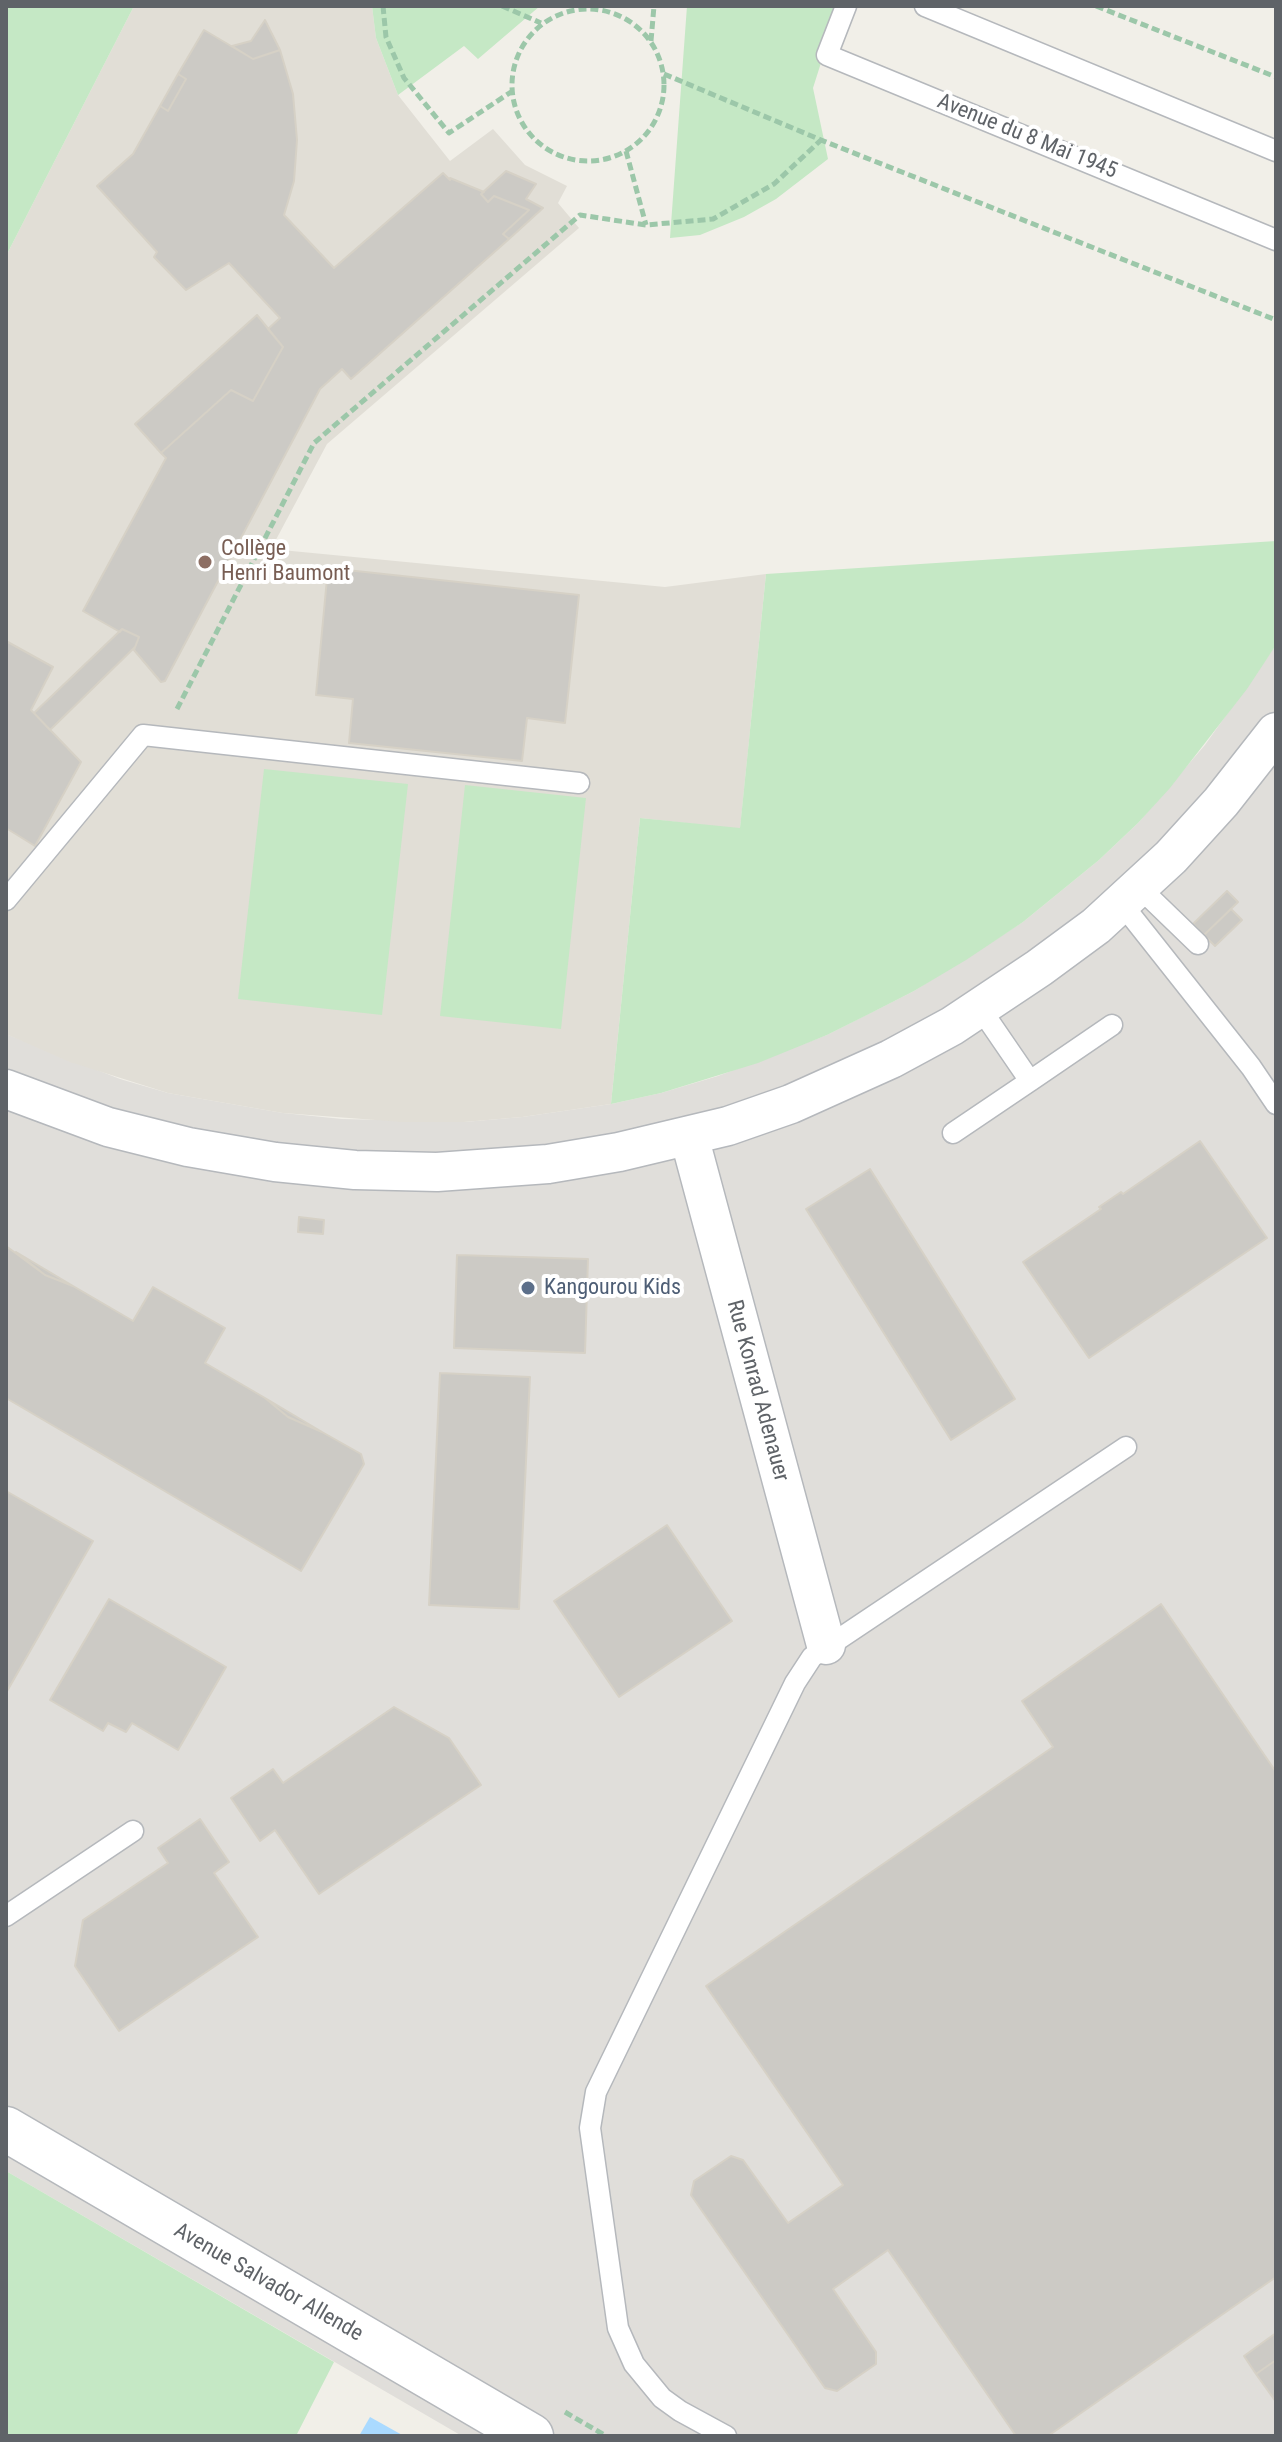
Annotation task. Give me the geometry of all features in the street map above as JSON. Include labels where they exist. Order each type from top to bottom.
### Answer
[{"type":"street","points":[[6,1089],[67,1113],[146,1138],[227,1155],[355,1170],[437,1172],[512,1168],[582,1159],[689,1136],[823,1091],[923,1043],[1069,947],[1130,896],[1198,829],[1276,732]]},
{"type":"street","name":"Rue Konrad Adenauer","points":[[689,1136],[826,1645]]},
{"type":"street","name":"Avenue Salvador Allende","points":[[6,2129],[531,2436]]},
{"type":"lane","name":"Avenue du 8 Mai 1945","points":[[846,6],[827,55],[1276,240]]},
{"type":"lane","points":[[925,6],[1276,151]]},
{"type":"lane","points":[[6,900],[143,735],[579,783]]},
{"type":"lane","points":[[1130,896],[1198,944]]},
{"type":"lane","points":[[1130,896],[1276,1104]]},
{"type":"lane","points":[[980,1008],[1030,1081]]},
{"type":"lane","points":[[953,1133],[1112,1025]]},
{"type":"lane","points":[[726,2436],[662,2398],[634,2364],[625,2347],[613,2308],[591,2147],[592,2107],[603,2078],[795,1683],[812,1657],[1126,1447]]},
{"type":"lane","points":[[6,1916],[133,1831]]},
{"type":"path","points":[[383,6],[386,37],[404,78],[449,133],[511,92]]},
{"type":"path","points":[[502,6],[541,23]]},
{"type":"path","points":[[651,42],[654,6]]},
{"type":"path","points":[[1096,6],[1276,77]]},
{"type":"path","points":[[586,7],[611,12],[634,23],[651,42],[660,57],[664,74],[663,97],[656,119],[643,137],[626,151],[602,160],[576,160],[552,152],[531,137],[517,117],[511,92],[513,66],[524,42],[541,23],[562,12],[586,7]]},
{"type":"path","points":[[664,74],[821,140],[1276,320]]},
{"type":"path","points":[[162,737],[314,443],[580,215],[646,225],[713,219],[774,184],[821,140]]},
{"type":"path","points":[[626,151],[646,225]]},
{"type":"shaded area","name":"Collège Henri Baumont","points":[[134,6],[372,6],[376,38],[398,95],[450,161],[493,129],[525,165],[567,186],[558,203],[579,228],[327,444],[271,549],[665,587],[766,574],[740,829],[640,818],[611,1104],[464,1122],[402,1122],[283,1113],[168,1093],[70,1062],[6,1034],[6,256]]},
{"type":"shaded area","points":[[1276,645],[1276,2436],[462,2436],[6,2171],[6,1034],[120,1079],[168,1093],[283,1113],[342,1119],[464,1122],[522,1117],[611,1104],[718,1076],[827,1035],[914,991],[1023,922],[1099,860],[1138,823],[1205,745]]},
{"type":"green space","points":[[6,6],[134,6],[6,256]]},
{"type":"green space","points":[[372,6],[540,6],[478,59],[464,46],[398,95],[376,38]]},
{"type":"green space","points":[[687,6],[839,6],[813,88],[828,159],[776,199],[744,217],[700,235],[670,238]]},
{"type":"green space","points":[[1276,541],[1276,645],[1247,689],[1170,788],[1099,860],[1023,922],[966,960],[914,991],[827,1035],[758,1063],[661,1093],[611,1104],[640,818],[740,828],[766,574]]},
{"type":"green space","points":[[264,769],[408,784],[382,1015],[238,999]]},
{"type":"green space","points":[[465,785],[586,798],[561,1029],[440,1016]]},
{"type":"green space","points":[[6,2171],[334,2362],[296,2436],[6,2436]]},
{"type":"water","points":[[370,2417],[404,2436],[359,2436]]},
{"type":"building","points":[[265,20],[280,50],[253,59],[232,46],[251,41]]},
{"type":"building","points":[[204,30],[253,59],[280,50],[293,94],[297,140],[294,181],[284,215],[334,268],[443,173],[450,180],[484,192],[481,194],[488,202],[494,196],[529,210],[503,234],[509,239],[351,379],[342,369],[320,389],[165,681],[161,682],[134,650],[139,637],[122,629],[120,632],[83,611],[166,458],[161,453],[231,390],[253,401],[283,347],[268,329],[280,318],[229,263],[186,290],[154,257],[157,252],[97,186],[133,154],[160,106],[168,111],[186,79],[178,74]]},
{"type":"building","points":[[178,74],[186,79],[168,111],[160,106]]},
{"type":"building","points":[[506,171],[536,184],[526,199],[543,208],[509,239],[503,234],[529,210],[494,196],[488,202],[481,194]]},
{"type":"building","points":[[257,315],[283,347],[253,401],[231,390],[161,453],[135,424]]},
{"type":"building","points":[[328,568],[579,595],[565,723],[527,718],[522,761],[349,743],[353,699],[316,695]]},
{"type":"building","points":[[122,629],[139,637],[135,647],[50,730],[34,713]]},
{"type":"building","points":[[6,641],[53,667],[31,710],[81,762],[35,846],[6,828]]},
{"type":"building","points":[[1227,891],[1238,902],[1204,935],[1193,924]]},
{"type":"building","points":[[1231,909],[1242,920],[1215,946],[1204,935]]},
{"type":"building","points":[[1200,1141],[1267,1238],[1089,1358],[1023,1262],[1101,1209],[1099,1207]]},
{"type":"building","points":[[870,1169],[1015,1399],[951,1440],[806,1209]]},
{"type":"building","points":[[299,1217],[324,1220],[323,1234],[298,1232]]},
{"type":"building","points":[[6,1246],[45,1275],[73,1286],[133,1321],[153,1287],[225,1328],[205,1363],[265,1398],[288,1417],[361,1454],[364,1464],[301,1571],[6,1398]]},
{"type":"building","points":[[16,1252],[73,1286],[45,1275]]},
{"type":"building","points":[[457,1255],[588,1259],[585,1353],[454,1348]]},
{"type":"building","points":[[440,1373],[530,1377],[519,1609],[429,1605]]},
{"type":"building","points":[[265,1398],[322,1432],[288,1417]]},
{"type":"building","points":[[6,1491],[93,1541],[6,1693]]},
{"type":"building","points":[[667,1525],[732,1621],[619,1697],[554,1601]]},
{"type":"building","points":[[109,1599],[226,1667],[178,1750],[132,1723],[126,1732],[108,1723],[103,1731],[50,1700]]},
{"type":"building","points":[[1161,1604],[1276,1772],[1276,2277],[1048,2436],[1016,2436],[888,2250],[833,2289],[876,2352],[876,2364],[837,2391],[825,2388],[691,2195],[694,2181],[731,2156],[743,2160],[788,2223],[843,2185],[706,1986],[1053,1747],[1022,1701]]},
{"type":"building","points":[[394,1707],[449,1738],[481,1785],[319,1894],[275,1830],[260,1841],[231,1798],[273,1769],[283,1783]]},
{"type":"building","points":[[200,1819],[229,1862],[214,1873],[258,1937],[119,2031],[75,1966],[83,1920],[168,1863],[158,1848]]},
{"type":"building","points":[[1276,2333],[1276,2360],[1256,2374],[1244,2356]]},
{"type":"building","points":[[1276,2360],[1276,2402],[1256,2374]]},
{"type":"place","name":"Collège Henri Baumont","points":[[205,562]]},
{"type":"place","name":"Kangourou Kids","points":[[528,1288]]}]
